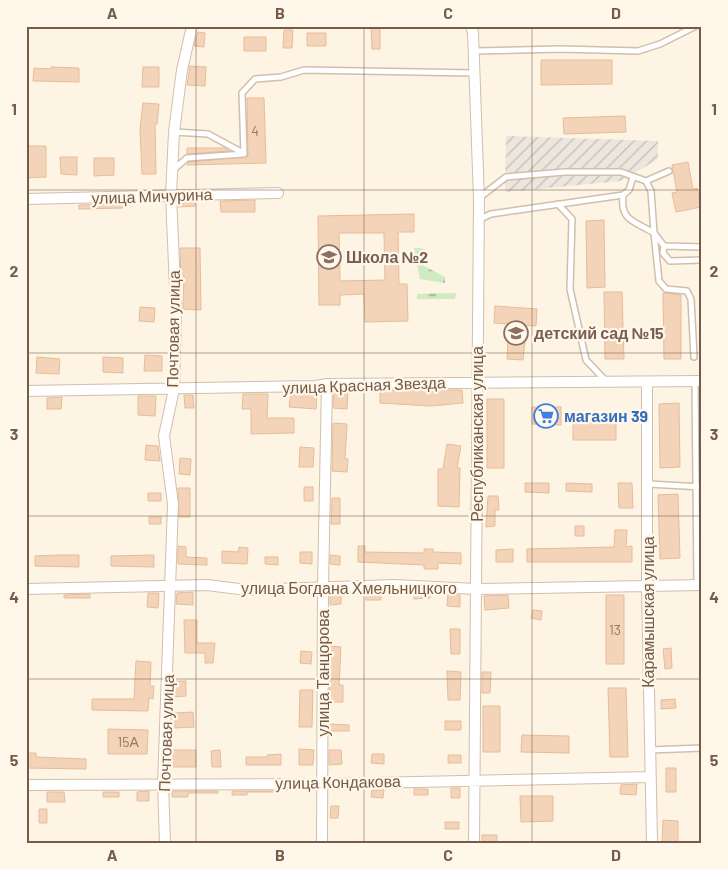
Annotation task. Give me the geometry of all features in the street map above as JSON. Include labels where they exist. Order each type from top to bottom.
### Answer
[{"type":"street","name":"Почтовая улица","points":[[164,843],[163,784],[173,504],[164,436],[174,389],[176,311],[171,194],[174,132],[182,70],[192,26]]},
{"type":"street","name":"Республиканская улица","points":[[471,26],[474,51],[479,199],[474,843]]},
{"type":"street","name":"улица Мичурина","points":[[26,199],[171,194],[278,193]]},
{"type":"street","name":"улица Красная Звезда","points":[[26,391],[316,386],[327,384],[698,381]]},
{"type":"street","name":"Карамышская улица","points":[[647,382],[649,484],[647,587],[652,843]]},
{"type":"street","name":"улица Танцорова","points":[[322,843],[323,586],[327,384]]},
{"type":"street","name":"улица Богдана Хмельницкого","points":[[26,589],[170,588],[207,585],[247,590],[323,586],[476,589],[700,585]]},
{"type":"street","name":"улица Кондакова","points":[[26,785],[322,784],[474,779],[651,777]]},
{"type":"lane","points":[[474,51],[560,49],[638,51],[660,44],[696,26]]},
{"type":"lane","points":[[244,154],[242,93],[255,79],[282,77],[304,70],[474,73]]},
{"type":"lane","points":[[174,132],[208,134],[244,154]]},
{"type":"lane","points":[[172,171],[188,158],[244,154]]},
{"type":"lane","points":[[646,182],[669,171]]},
{"type":"lane","points":[[479,199],[506,177],[565,172],[622,172],[646,182],[651,191],[659,281],[666,289],[687,291],[691,299],[694,357]]},
{"type":"lane","points":[[478,220],[491,214],[622,195],[629,190],[633,177]]},
{"type":"lane","points":[[622,195],[621,208],[625,216],[654,233],[664,246],[663,253],[670,261],[702,260]]},
{"type":"lane","points":[[558,204],[572,218],[570,289],[586,360],[607,382]]},
{"type":"lane","points":[[664,246],[702,247]]},
{"type":"lane","points":[[698,381],[700,585]]},
{"type":"lane","points":[[649,484],[699,487]]},
{"type":"lane","points":[[649,750],[702,748]]},
{"type":"shaded area","points":[[506,136],[658,141],[658,159],[621,181],[505,192]]},
{"type":"green space","points":[[414,248],[422,248],[428,254],[424,266],[445,277],[445,283],[420,279]]},
{"type":"green space","points":[[456,293],[455,299],[417,299],[417,294]]},
{"type":"building","points":[[371,26],[380,26],[380,49],[372,49]]},
{"type":"building","points":[[284,30],[293,30],[292,48],[283,48]]},
{"type":"building","points":[[198,32],[205,33],[204,47],[194,46]]},
{"type":"building","points":[[307,33],[326,33],[326,46],[307,46]]},
{"type":"building","points":[[244,37],[266,37],[266,51],[244,51]]},
{"type":"building","points":[[541,60],[612,60],[612,84],[541,85]]},
{"type":"building","points":[[190,66],[206,67],[205,86],[187,85]]},
{"type":"building","points":[[51,67],[79,68],[79,82],[33,81],[34,68],[51,69]]},
{"type":"building","points":[[143,67],[159,67],[159,87],[142,87]]},
{"type":"building","points":[[247,98],[264,98],[266,163],[187,165],[189,162],[248,156]]},
{"type":"building","points":[[143,103],[159,104],[157,124],[155,124],[156,174],[142,174],[140,129]]},
{"type":"building","points":[[625,116],[626,132],[564,134],[563,118]]},
{"type":"building","points":[[26,146],[46,146],[46,177],[26,178]]},
{"type":"building","points":[[187,148],[225,148],[229,151],[187,154]]},
{"type":"building","points":[[60,157],[77,157],[77,175],[61,174]]},
{"type":"building","points":[[94,158],[114,158],[114,175],[94,176]]},
{"type":"building","points":[[688,162],[693,189],[697,188],[701,207],[676,212],[672,193],[677,192],[672,165]]},
{"type":"building","points":[[255,200],[255,212],[221,212],[220,201]]},
{"type":"building","points":[[178,202],[195,202],[195,206],[178,207]]},
{"type":"building","points":[[123,204],[123,208],[79,209],[79,205]]},
{"type":"building","name":"Школа №2","points":[[414,214],[414,232],[398,232],[399,284],[407,284],[408,321],[365,322],[364,294],[340,295],[340,305],[319,305],[318,216]],"holes":[[[339,233],[384,233],[385,280],[340,281]]]},
{"type":"building","points":[[604,220],[605,287],[587,288],[586,221]]},
{"type":"building","points":[[180,248],[200,248],[201,310],[183,309],[184,275],[181,275]]},
{"type":"building","points":[[604,292],[622,292],[624,359],[605,359]]},
{"type":"building","points":[[663,293],[681,295],[681,359],[664,359]]},
{"type":"building","name":"детский сад №15","points":[[495,306],[537,309],[536,326],[494,323]]},
{"type":"building","points":[[140,307],[155,308],[154,322],[139,321]]},
{"type":"building","points":[[508,340],[525,341],[523,360],[507,359]]},
{"type":"building","points":[[145,355],[162,356],[162,371],[144,371]]},
{"type":"building","points":[[37,357],[60,359],[59,374],[36,373]]},
{"type":"building","points":[[103,357],[123,358],[123,373],[103,372]]},
{"type":"building","points":[[380,390],[462,390],[463,403],[431,406],[380,403]]},
{"type":"building","points":[[334,391],[348,391],[347,409],[333,408]]},
{"type":"building","points":[[291,393],[317,393],[316,409],[289,407]]},
{"type":"building","points":[[243,394],[268,394],[267,418],[294,418],[294,433],[251,434],[251,409],[242,409]]},
{"type":"building","points":[[184,395],[193,395],[194,408],[185,408]]},
{"type":"building","points":[[138,396],[156,396],[155,416],[138,415]]},
{"type":"building","points":[[62,397],[61,409],[47,409],[47,398]]},
{"type":"building","points":[[487,399],[504,399],[504,468],[487,468]]},
{"type":"building","points":[[679,403],[680,467],[660,468],[659,404]]},
{"type":"building","name":"магазин 39","points":[[532,407],[561,407],[561,425],[532,424]]},
{"type":"building","points":[[573,419],[616,419],[616,440],[573,440]]},
{"type":"building","points":[[333,423],[347,424],[345,459],[348,459],[347,472],[332,471]]},
{"type":"building","points":[[447,444],[461,446],[457,468],[460,468],[459,507],[438,506],[438,469],[443,469]]},
{"type":"building","points":[[146,445],[158,446],[160,461],[145,460]]},
{"type":"building","points":[[300,447],[314,448],[313,467],[299,467]]},
{"type":"building","points":[[180,458],[191,459],[190,475],[179,474]]},
{"type":"building","points":[[525,483],[549,483],[549,493],[525,492]]},
{"type":"building","points":[[566,483],[592,484],[592,492],[566,491]]},
{"type":"building","points":[[618,483],[632,483],[633,508],[619,508]]},
{"type":"building","points":[[304,487],[313,487],[313,501],[304,501]]},
{"type":"building","points":[[178,488],[190,488],[190,517],[179,517]]},
{"type":"building","points":[[148,493],[161,493],[161,501],[148,501]]},
{"type":"building","points":[[678,494],[680,558],[660,559],[658,495]]},
{"type":"building","points":[[488,496],[498,496],[499,510],[495,510],[495,526],[486,527]]},
{"type":"building","points":[[332,498],[340,498],[340,524],[331,524]]},
{"type":"building","points":[[149,517],[161,517],[161,524],[149,524]]},
{"type":"building","points":[[575,526],[584,526],[584,536],[575,536]]},
{"type":"building","points":[[615,530],[627,530],[626,547],[632,546],[632,562],[527,562],[527,549],[614,547]]},
{"type":"building","points":[[178,546],[186,547],[186,557],[207,558],[207,565],[178,564]]},
{"type":"building","points":[[358,546],[365,546],[365,552],[424,553],[424,549],[433,549],[433,552],[461,553],[461,564],[438,563],[438,569],[424,569],[424,565],[358,562]]},
{"type":"building","points":[[239,547],[248,548],[247,564],[222,563],[222,551],[238,552]]},
{"type":"building","points":[[513,549],[513,562],[496,562],[496,550]]},
{"type":"building","points":[[300,552],[312,552],[312,564],[300,563]]},
{"type":"building","points":[[79,555],[79,567],[35,566],[35,556]]},
{"type":"building","points":[[154,555],[154,567],[111,566],[111,556]]},
{"type":"building","points":[[330,555],[340,556],[340,565],[330,564]]},
{"type":"building","points":[[265,557],[278,557],[278,565],[265,564]]},
{"type":"building","points":[[193,592],[193,605],[176,604],[177,593]]},
{"type":"building","points":[[381,592],[381,600],[366,600],[366,593]]},
{"type":"building","points":[[148,593],[159,593],[158,608],[147,607]]},
{"type":"building","points":[[414,593],[430,594],[430,598],[414,599]]},
{"type":"building","points":[[90,594],[90,598],[64,598],[64,595]]},
{"type":"building","points":[[330,594],[341,594],[341,604],[330,605]]},
{"type":"building","points":[[448,594],[460,595],[460,607],[447,606]]},
{"type":"building","points":[[508,595],[509,608],[485,610],[484,596]]},
{"type":"building","points":[[606,595],[624,595],[624,664],[606,664]]},
{"type":"building","points":[[533,610],[542,611],[541,620],[531,618]]},
{"type":"building","points":[[184,620],[197,620],[197,643],[215,643],[213,663],[205,663],[205,653],[185,653]]},
{"type":"building","points":[[450,629],[460,629],[460,654],[451,654]]},
{"type":"building","points":[[330,646],[341,647],[339,685],[343,685],[343,702],[329,702]]},
{"type":"building","points":[[671,648],[672,668],[665,669],[663,649]]},
{"type":"building","points":[[301,651],[312,652],[311,664],[300,663]]},
{"type":"building","points":[[136,661],[151,662],[150,686],[154,686],[153,699],[149,698],[148,711],[92,710],[92,699],[134,699]]},
{"type":"building","points":[[447,671],[461,672],[460,700],[448,700]]},
{"type":"building","points":[[482,672],[491,672],[490,693],[482,693]]},
{"type":"building","points":[[174,681],[186,681],[186,696],[173,697]]},
{"type":"building","points":[[608,688],[626,688],[628,757],[610,757]]},
{"type":"building","points":[[300,690],[313,690],[312,727],[299,727]]},
{"type":"building","points":[[675,699],[676,708],[661,709],[661,700]]},
{"type":"building","points":[[483,706],[500,706],[500,752],[483,752]]},
{"type":"building","points":[[193,712],[194,727],[175,728],[174,713]]},
{"type":"building","points":[[445,721],[461,721],[461,730],[445,730]]},
{"type":"building","points":[[329,724],[349,725],[349,731],[329,731]]},
{"type":"building","points":[[108,729],[148,730],[147,754],[108,754]]},
{"type":"building","points":[[522,735],[569,736],[569,753],[521,752]]},
{"type":"building","points":[[299,749],[314,750],[313,765],[299,765]]},
{"type":"building","points":[[173,750],[196,750],[196,767],[173,767]]},
{"type":"building","points":[[220,750],[221,767],[212,767],[211,751]]},
{"type":"building","points":[[329,750],[341,750],[342,764],[329,765]]},
{"type":"building","points":[[26,753],[36,753],[36,757],[86,759],[86,769],[26,768]]},
{"type":"building","points":[[281,754],[281,765],[246,765],[246,757],[267,757],[267,755]]},
{"type":"building","points":[[372,754],[384,754],[384,764],[371,763]]},
{"type":"building","points":[[448,755],[461,755],[461,763],[448,763]]},
{"type":"building","points":[[666,768],[676,768],[676,792],[666,792]]},
{"type":"building","points":[[637,784],[636,795],[620,794],[621,785]]},
{"type":"building","points":[[451,788],[460,788],[460,798],[451,798]]},
{"type":"building","points":[[414,789],[428,789],[428,795],[414,795]]},
{"type":"building","points":[[372,790],[384,790],[383,798],[371,797]]},
{"type":"building","points":[[149,791],[149,801],[137,801],[137,792]]},
{"type":"building","points":[[172,791],[218,791],[218,793],[188,793],[188,797],[172,797]]},
{"type":"building","points":[[232,791],[278,792],[247,792],[247,795],[232,795]]},
{"type":"building","points":[[47,792],[64,792],[65,802],[47,802]]},
{"type":"building","points":[[103,792],[119,792],[119,797],[103,797]]},
{"type":"building","points":[[520,796],[553,796],[553,821],[521,822]]},
{"type":"building","points":[[331,806],[339,806],[338,818],[330,818]]},
{"type":"building","points":[[39,809],[47,809],[47,823],[39,823]]},
{"type":"building","points":[[663,820],[678,821],[678,843],[662,843]]},
{"type":"building","points":[[445,822],[459,822],[459,829],[445,829]]},
{"type":"building","points":[[482,835],[497,835],[497,843],[482,843]]},
{"type":"place","name":"Школа №2","points":[[329,257]]},
{"type":"place","name":"детский сад №15","points":[[516,333]]},
{"type":"place","name":"магазин 39","points":[[546,416]]}]
